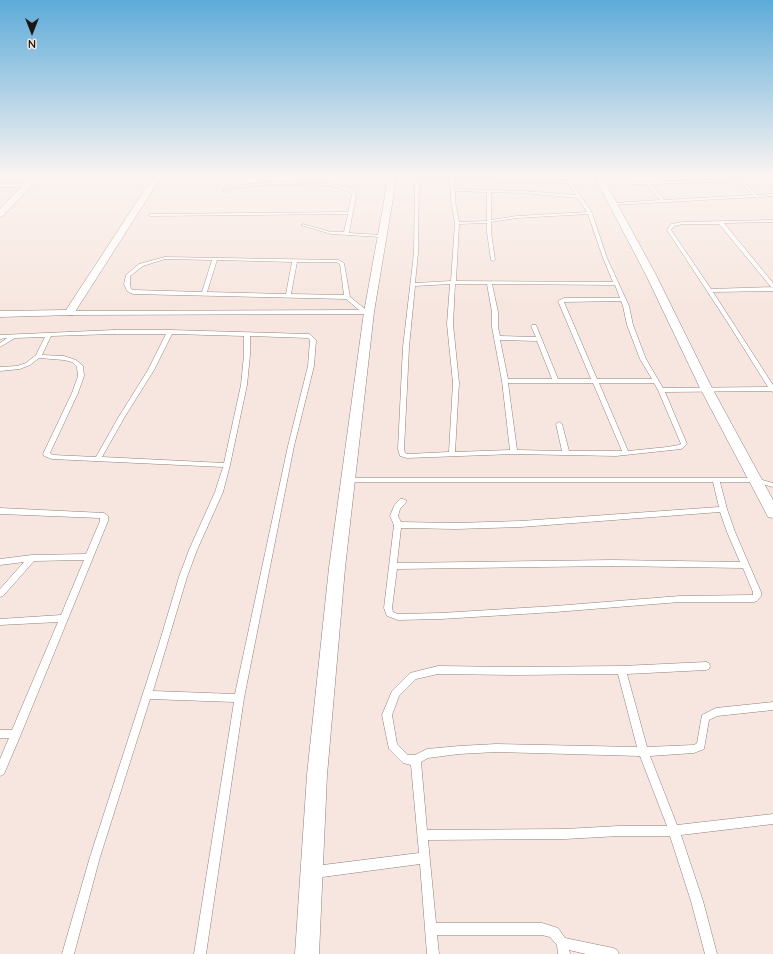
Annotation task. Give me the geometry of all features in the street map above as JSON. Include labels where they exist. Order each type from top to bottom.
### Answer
[{"type":"street","points":[[0,314],[69,314],[130,219]]},
{"type":"street","points":[[307,954],[317,767],[337,568],[349,480],[367,312],[385,219]]},
{"type":"street","points":[[622,219],[706,388],[773,513]]},
{"type":"lane","points":[[346,234],[350,219]]},
{"type":"lane","points":[[416,219],[416,253],[406,347],[400,449],[402,454],[407,456],[514,452],[626,453],[681,447],[684,444],[661,390],[642,359],[623,299],[605,258],[592,219]]},
{"type":"lane","points":[[452,454],[456,383],[450,324],[456,219]]},
{"type":"lane","points":[[457,223],[512,219]]},
{"type":"lane","points":[[490,221],[489,232],[492,260]]},
{"type":"lane","points":[[773,221],[683,223],[673,225],[669,230],[773,389]]},
{"type":"lane","points":[[720,222],[773,286]]},
{"type":"lane","points":[[303,225],[331,233],[382,236]]},
{"type":"lane","points":[[347,296],[342,263],[165,258],[141,265],[128,276],[127,284],[129,290],[133,292],[347,296],[367,312]]},
{"type":"lane","points":[[204,293],[215,259]]},
{"type":"lane","points":[[288,295],[295,261]]},
{"type":"lane","points":[[764,275],[773,275]]},
{"type":"lane","points":[[413,285],[452,282],[617,284]]},
{"type":"lane","points":[[489,283],[495,312],[497,338],[505,381],[514,452]]},
{"type":"lane","points":[[710,291],[773,289]]},
{"type":"lane","points":[[623,299],[561,301],[626,453]]},
{"type":"lane","points":[[69,314],[367,312]]},
{"type":"lane","points":[[534,326],[556,381]]},
{"type":"lane","points":[[98,459],[121,418],[151,370],[170,332]]},
{"type":"lane","points":[[0,337],[49,334],[170,332],[309,336],[313,340],[311,366],[273,526],[239,698],[200,954]]},
{"type":"lane","points":[[0,369],[18,368],[28,364],[38,356],[49,334]]},
{"type":"lane","points":[[68,954],[95,857],[183,577],[219,492],[228,465],[244,385],[247,334]]},
{"type":"lane","points":[[0,345],[13,337]]},
{"type":"lane","points":[[497,338],[539,339]]},
{"type":"lane","points":[[38,356],[64,358],[74,361],[80,366],[81,376],[75,393],[46,454],[52,457],[228,465]]},
{"type":"lane","points":[[505,381],[655,381]]},
{"type":"lane","points":[[661,390],[706,388],[773,389]]},
{"type":"lane","points":[[559,424],[566,453]]},
{"type":"lane","points":[[349,480],[755,480],[773,485]]},
{"type":"lane","points":[[402,501],[394,516],[398,525],[388,608],[390,614],[398,617],[441,616],[661,600],[754,599],[757,596],[757,592],[744,565],[723,509],[716,481]]},
{"type":"lane","points":[[398,525],[456,526],[521,524],[723,509]]},
{"type":"lane","points":[[0,511],[104,516],[104,520],[0,771]]},
{"type":"lane","points":[[0,562],[32,558],[88,557]]},
{"type":"lane","points":[[0,594],[32,558]]},
{"type":"lane","points":[[393,566],[604,563],[744,565]]},
{"type":"lane","points":[[0,622],[63,618]]},
{"type":"lane","points":[[706,666],[622,670],[438,670],[413,676],[395,694],[387,715],[392,746],[406,760],[416,760],[427,754],[459,750],[496,748],[643,752],[694,749],[701,746],[705,718],[716,712],[773,706]]},
{"type":"lane","points":[[622,670],[643,752],[674,831],[697,901],[711,954]]},
{"type":"lane","points":[[147,695],[239,698]]},
{"type":"lane","points":[[0,734],[16,734]]},
{"type":"lane","points":[[416,760],[426,858],[433,954]]},
{"type":"lane","points":[[423,835],[565,834],[618,831],[674,831],[773,819]]},
{"type":"lane","points":[[312,872],[426,858]]},
{"type":"lane","points":[[431,929],[542,929],[554,932],[563,948],[613,954]]}]
